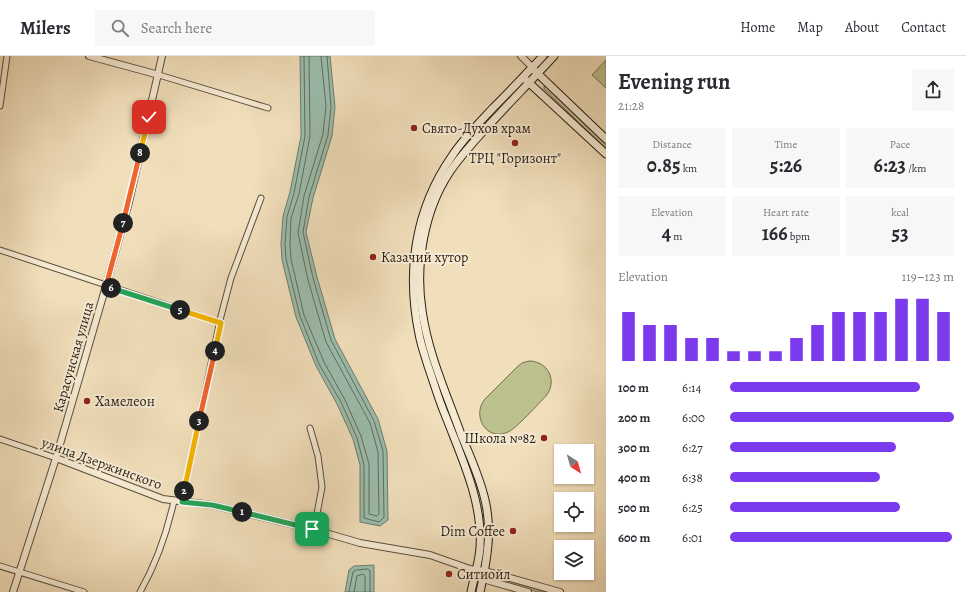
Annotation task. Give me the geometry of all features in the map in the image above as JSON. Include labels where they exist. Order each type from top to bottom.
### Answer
[{"type":"main road","points":[[480,592],[485,571],[489,535],[488,516],[484,496],[442,382],[426,331],[422,310],[420,281],[422,257],[427,224],[439,192],[449,174],[465,151],[526,80],[532,67],[544,56]]},
{"type":"main road","points":[[472,592],[480,548],[476,501],[462,459],[439,401],[418,332],[413,284],[414,259],[420,223],[425,205],[434,185],[452,155],[474,128],[526,80],[538,73],[554,56]]},
{"type":"main road","points":[[532,67],[606,139]]},
{"type":"main road","points":[[526,80],[606,154]]},
{"type":"main road","points":[[418,332],[426,331]]},
{"type":"street","points":[[0,106],[7,56]]},
{"type":"street","points":[[89,56],[268,108]]},
{"type":"street","name":"Карасунская улица","points":[[13,592],[56,458],[106,286],[129,202],[162,56]]},
{"type":"street","points":[[521,56],[532,67]]},
{"type":"street","points":[[182,502],[221,323],[221,316],[231,278],[261,198]]},
{"type":"street","points":[[0,250],[221,323]]},
{"type":"street","points":[[310,428],[318,456],[322,487],[314,530]]},
{"type":"street","name":"улица Дзержинского","points":[[0,439],[56,458],[163,499],[212,505],[314,530],[360,544],[430,555],[476,570],[485,571],[560,592]]},
{"type":"street","points":[[140,592],[168,526],[174,501]]},
{"type":"street","points":[[0,566],[84,592]]},
{"type":"street","points":[[476,570],[483,579],[528,592]]},
{"type":"green space","points":[[606,60],[606,88],[592,75]]},
{"type":"green space","points":[[544,86],[547,87],[606,145],[606,149],[544,89]]},
{"type":"green space","points":[[529,361],[541,364],[549,373],[551,384],[546,396],[512,430],[500,434],[488,430],[483,426],[480,413],[481,406],[485,399],[517,367],[522,363]]},
{"type":"green space","points":[[499,578],[546,592],[538,592],[499,581]]},
{"type":"water","points":[[300,56],[330,56],[335,107],[332,136],[313,198],[306,232],[335,339],[378,419],[387,451],[388,520],[380,526],[360,522],[360,465],[353,439],[337,404],[316,366],[296,317],[282,260],[281,244],[283,216],[290,192],[301,136]]},
{"type":"water","points":[[374,565],[374,592],[345,592],[349,570],[354,566]]},
{"type":"place","name":"Свято-Духов храм","points":[[414,128]]},
{"type":"place","name":"ТРЦ \"Горизонт\"","points":[[515,143]]},
{"type":"place","name":"Казачий хутор","points":[[373,257]]},
{"type":"place","name":"Хамелеон","points":[[87,401]]},
{"type":"place","name":"Школа №82","points":[[544,438]]},
{"type":"place","name":"Dim Coffee","points":[[513,531]]},
{"type":"place","name":"Ситиойл","points":[[449,574]]},
{"type":"route","points":[[149,117],[129,202],[106,286],[221,323],[182,502],[212,505],[312,529]]}]
